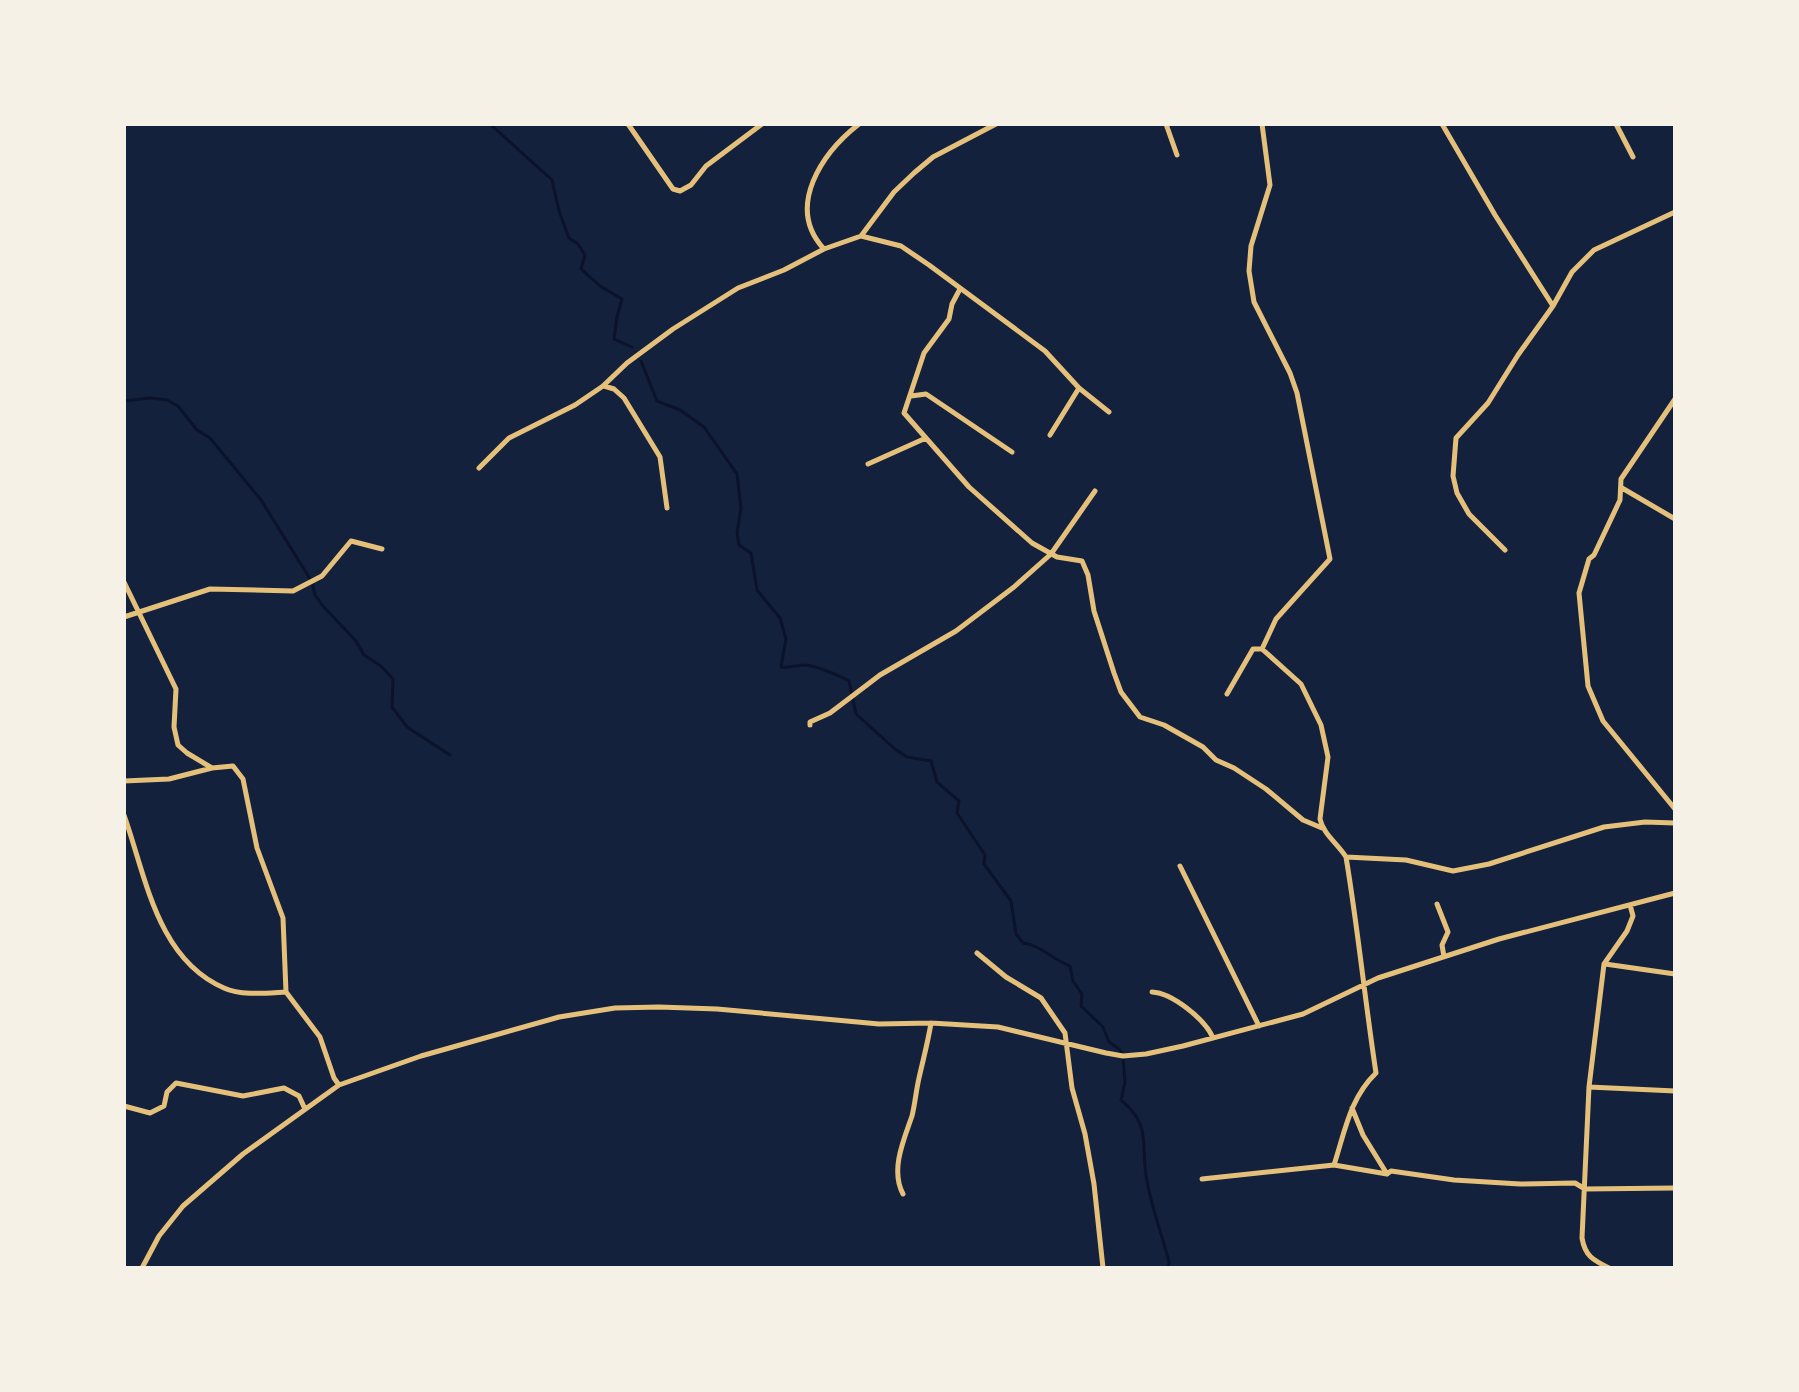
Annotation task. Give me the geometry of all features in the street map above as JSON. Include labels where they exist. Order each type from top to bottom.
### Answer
[{"type":"street","points":[[628,124],[673,189],[680,191],[691,185],[706,166],[762,124]]},
{"type":"street","points":[[824,249],[814,239],[808,226],[806,211],[811,187],[834,147],[859,124]]},
{"type":"street","points":[[861,236],[894,192],[933,157],[996,124]]},
{"type":"street","points":[[1166,124],[1177,155]]},
{"type":"street","points":[[1262,124],[1270,185],[1251,246],[1249,271],[1254,302],[1297,393],[1330,559],[1276,619],[1262,649]]},
{"type":"street","points":[[1442,124],[1553,306]]},
{"type":"street","points":[[1616,124],[1633,157]]},
{"type":"street","points":[[1505,550],[1469,514],[1457,493],[1453,476],[1456,438],[1488,403],[1572,272],[1594,250],[1675,212]]},
{"type":"street","points":[[479,468],[509,438],[575,405],[673,329],[738,288],[784,270],[824,249],[861,236],[901,246],[982,303],[1045,351],[1079,388],[1109,412]]},
{"type":"street","points":[[960,289],[949,319],[924,353],[904,413],[969,487],[1032,543],[1057,557],[1082,561],[1088,575],[1094,611],[1121,692],[1140,717],[1164,725],[1203,747],[1216,760],[1266,789],[1303,820],[1322,828],[1346,857],[1376,1073],[1362,1086],[1352,1107],[1334,1165]]},
{"type":"street","points":[[603,386],[614,389],[624,398],[660,457],[667,508]]},
{"type":"street","points":[[1050,435],[1079,388]]},
{"type":"street","points":[[911,396],[926,394],[1012,452]]},
{"type":"street","points":[[1675,399],[1621,479],[1620,500],[1594,555],[1589,559],[1579,593],[1588,686],[1603,721],[1675,809]]},
{"type":"street","points":[[868,464],[926,438]]},
{"type":"street","points":[[1621,487],[1675,519]]},
{"type":"street","points":[[810,725],[810,722],[830,713],[880,675],[956,631],[1014,587],[1051,554],[1095,491]]},
{"type":"street","points":[[124,617],[210,589],[293,591],[322,576],[351,541],[382,549]]},
{"type":"street","points":[[124,582],[176,689],[174,727],[178,745],[212,768]]},
{"type":"street","points":[[1227,694],[1253,649],[1262,649],[1301,684],[1321,725],[1328,757],[1321,802],[1322,828]]},
{"type":"street","points":[[124,781],[169,779],[233,766],[243,779],[257,848],[283,918],[286,992],[320,1037],[339,1085]]},
{"type":"street","points":[[124,815],[158,920],[187,965],[224,989],[286,992]]},
{"type":"street","points":[[1346,857],[1406,860],[1453,871],[1489,864],[1604,827],[1645,822],[1675,823]]},
{"type":"street","points":[[1180,866],[1259,1026]]},
{"type":"street","points":[[142,1268],[159,1236],[183,1206],[243,1154],[339,1085],[421,1056],[559,1017],[615,1008],[717,1009],[879,1024],[998,1027],[1123,1056],[1183,1046],[1303,1014],[1365,984],[1444,957],[1546,926],[1675,893]]},
{"type":"street","points":[[1437,904],[1448,932],[1442,945],[1444,957]]},
{"type":"street","points":[[1604,1267],[1584,1251],[1582,1238],[1589,1087],[1604,964],[1627,931],[1633,916],[1630,905]]},
{"type":"street","points":[[977,953],[1006,977],[1041,998],[1065,1033],[1072,1088],[1094,1184],[1103,1268]]},
{"type":"street","points":[[1604,964],[1675,974]]},
{"type":"street","points":[[1152,992],[1163,993],[1201,1018],[1213,1038]]},
{"type":"street","points":[[903,1194],[898,1165],[900,1151],[912,1115],[931,1023]]},
{"type":"street","points":[[124,1106],[150,1113],[164,1106],[167,1092],[176,1083],[243,1096],[284,1088],[299,1096],[305,1109]]},
{"type":"street","points":[[1589,1087],[1675,1091]]},
{"type":"street","points":[[1352,1107],[1363,1135],[1387,1174]]},
{"type":"street","points":[[1202,1179],[1334,1165],[1454,1180],[1575,1183],[1585,1189],[1675,1188]]},
{"type":"waterway","points":[[490,124],[552,180],[569,238],[578,244],[585,255],[581,269],[600,286],[622,299],[614,339],[632,347]]},
{"type":"waterway","points":[[641,361],[657,401],[680,410],[704,427],[737,474],[741,508],[737,533],[739,545],[751,553],[757,590],[780,618],[786,639],[781,667],[811,666],[849,681],[856,714],[907,757],[931,761],[937,782],[959,801],[957,813],[985,855],[984,864],[1011,901],[1016,934],[1023,943],[1070,966],[1073,981],[1082,994],[1081,1006],[1103,1027],[1109,1042],[1119,1049],[1123,1056],[1125,1082],[1121,1100],[1141,1126],[1148,1186],[1168,1268]]},
{"type":"waterway","points":[[124,401],[167,400],[178,406],[197,430],[210,438],[261,500],[312,582],[315,595],[322,605],[356,641],[364,655],[393,679],[392,707],[407,727],[450,755]]}]
